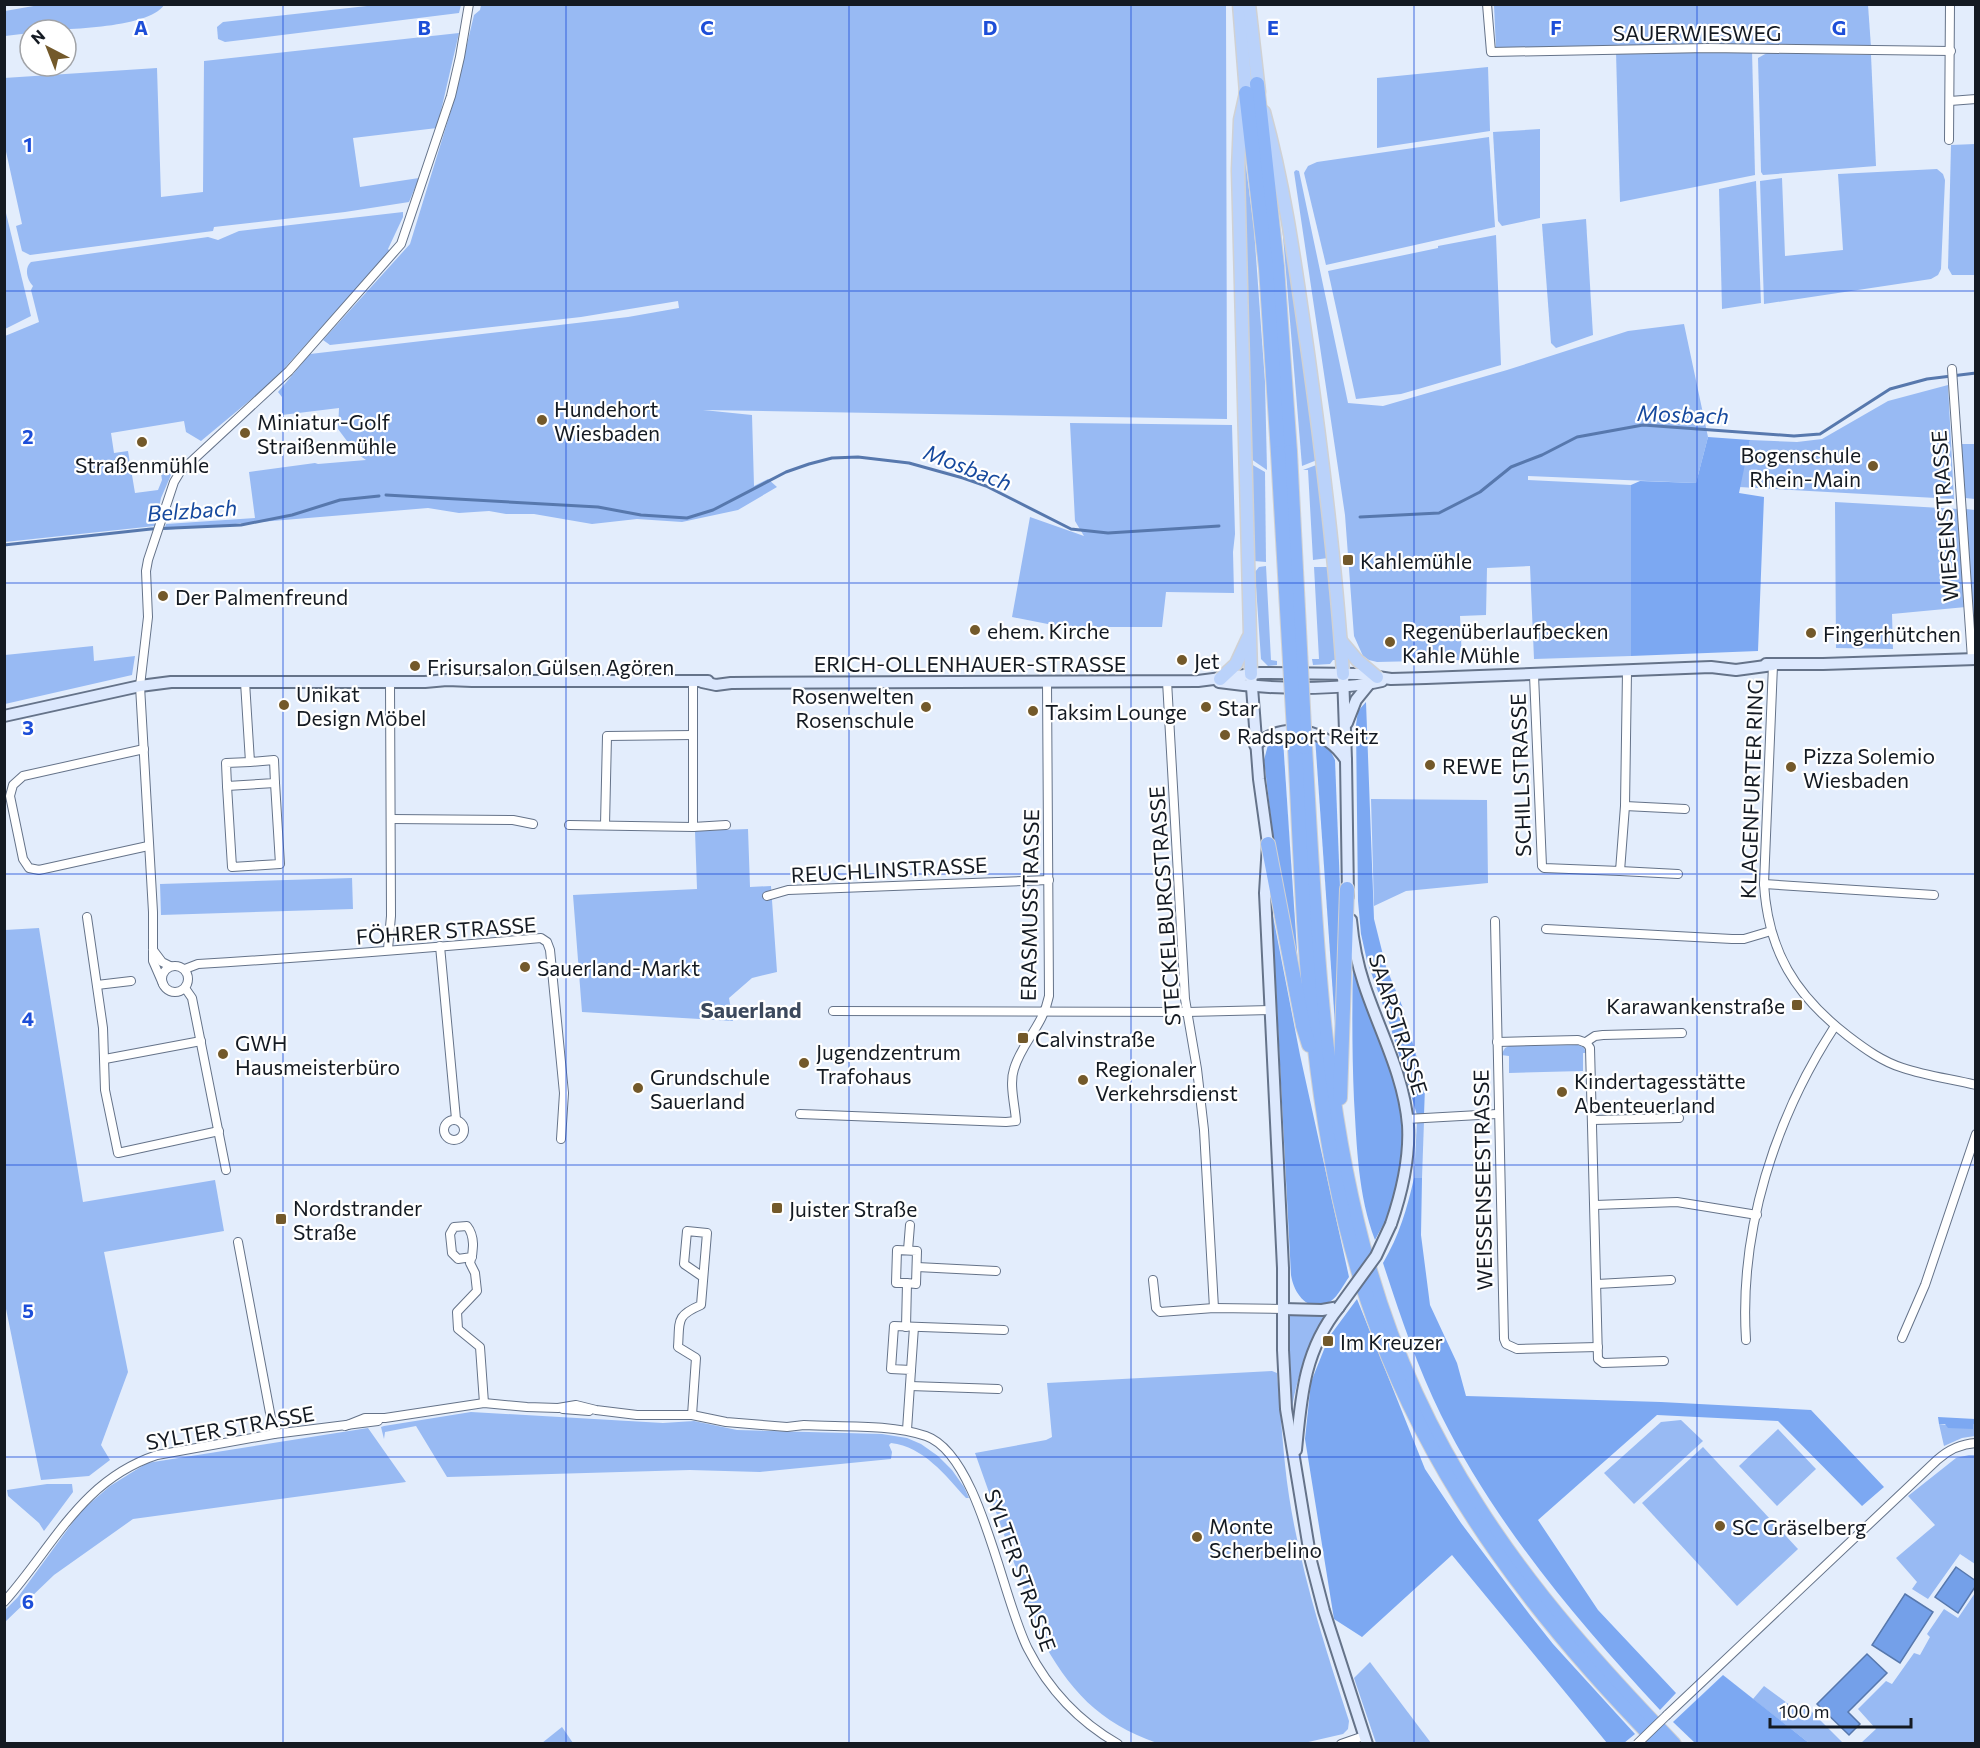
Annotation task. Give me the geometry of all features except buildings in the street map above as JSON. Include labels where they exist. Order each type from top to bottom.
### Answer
[{"type":"highway","points":[[1251,89],[1252,154],[1284,452],[1300,748],[1307,959],[1319,1080],[1334,1169],[1358,1269],[1378,1331],[1415,1416],[1449,1481],[1511,1573],[1560,1635],[1659,1743]]},
{"type":"highway","points":[[1251,89],[1272,208],[1285,358],[1284,452]]},
{"type":"highway","points":[[1300,748],[1318,957],[1339,1134],[1363,1245],[1384,1313],[1410,1379],[1445,1452],[1493,1529],[1541,1595],[1618,1684],[1674,1743]]},
{"type":"highway","points":[[1268,844],[1303,1026],[1319,1080]]},
{"type":"highway","points":[[1339,1134],[1347,889]]},
{"type":"main road","points":[[1239,4],[1251,89],[1279,166],[1293,244],[1323,461],[1343,681]]},
{"type":"main road","points":[[1249,4],[1251,89],[1240,120],[1238,170],[1252,680]]},
{"type":"main road","points":[[1215,680],[1236,664],[1250,628]]},
{"type":"main road","points":[[1341,641],[1373,680],[1356,700],[1346,726]]},
{"type":"main road","name":"ERICH-OLLENHAUER-STRASSE","points":[[4,716],[140,686],[171,682],[425,682],[447,685],[460,681],[698,682],[716,685],[731,683],[1343,681],[1627,670],[1711,668],[1736,670],[1773,665],[1974,659]]},
{"type":"main road","name":"SAARSTRASSE","points":[[1252,680],[1255,745],[1268,844],[1265,883],[1283,1268],[1282,1350],[1286,1409],[1314,1571],[1324,1611],[1366,1740]]},
{"type":"main road","name":"SAARSTRASSE","points":[[1295,1468],[1302,1387],[1310,1359],[1320,1336],[1339,1306],[1376,1256],[1391,1224],[1403,1187],[1408,1143],[1407,1119],[1397,1074],[1364,985],[1353,937],[1347,889],[1346,726],[1343,681]]},
{"type":"main road","points":[[1255,745],[1277,733],[1292,730],[1307,731],[1328,740],[1346,760]]},
{"type":"main road","points":[[1283,1268],[1289,1296],[1303,1310]]},
{"type":"main road","points":[[1283,1309],[1322,1310],[1339,1306]]},
{"type":"street","points":[[184,969],[189,981],[185,988],[173,992],[163,984],[154,966],[140,686],[148,613],[146,571],[174,482],[180,472],[286,375],[402,244],[451,96],[469,4]]},
{"type":"street","name":"SAUERWIESWEG","points":[[1487,4],[1491,52],[1708,48],[1951,51]]},
{"type":"street","points":[[1948,140],[1950,4]]},
{"type":"street","points":[[1950,102],[1976,99]]},
{"type":"street","name":"WIESENSTRASSE","points":[[1952,369],[1974,659]]},
{"type":"street","name":"KLAGENFURTER RING","points":[[1773,665],[1765,907],[1771,932],[1796,985],[1835,1026],[1868,1051],[1903,1068],[1976,1085]]},
{"type":"street","points":[[1620,871],[1627,670]]},
{"type":"street","name":"SCHILLSTRASSE","points":[[1534,675],[1542,866],[1545,868],[1678,874]]},
{"type":"street","name":"STECKELBURGSTRASSE","points":[[1167,681],[1177,877],[1187,1012],[1204,1130],[1214,1308]]},
{"type":"street","points":[[245,682],[250,762]]},
{"type":"street","points":[[388,949],[391,916],[390,682]]},
{"type":"street","points":[[693,827],[693,735],[698,682]]},
{"type":"street","name":"ERASMUSSTRASSE","points":[[800,1114],[1016,1121],[1013,1072],[1046,1011],[1048,996],[1047,682]]},
{"type":"street","points":[[605,825],[607,736],[693,735]]},
{"type":"street","points":[[144,749],[23,776],[13,785],[10,796],[23,859],[29,868],[39,870],[148,846]]},
{"type":"street","points":[[274,760],[280,864],[232,867],[226,763],[250,762],[274,760]]},
{"type":"street","points":[[227,786],[275,783]]},
{"type":"street","points":[[1624,806],[1685,809]]},
{"type":"street","points":[[391,819],[513,820],[533,824]]},
{"type":"street","points":[[569,825],[693,827],[726,825]]},
{"type":"street","name":"REUCHLINSTRASSE","points":[[767,896],[794,890],[1049,880]]},
{"type":"street","points":[[1764,884],[1934,895]]},
{"type":"street","points":[[87,917],[105,1059],[105,1090],[118,1153],[219,1131]]},
{"type":"street","name":"WEISSENSEESTRASSE","points":[[1495,921],[1497,1114],[1504,1339],[1506,1344],[1517,1349],[1598,1347]]},
{"type":"street","points":[[1546,929],[1732,939],[1744,939],[1771,932]]},
{"type":"street","name":"FÖHRER STRASSE","points":[[170,966],[178,965],[184,969],[198,964],[341,955],[388,949],[541,938],[547,942],[551,957],[564,1093],[561,1139]]},
{"type":"street","points":[[440,946],[456,1119]]},
{"type":"street","points":[[153,950],[162,962],[170,966],[162,976],[163,984]]},
{"type":"street","points":[[97,985],[130,981]]},
{"type":"street","points":[[185,988],[192,999],[226,1170]]},
{"type":"street","points":[[833,1011],[1187,1012],[1271,1010]]},
{"type":"street","points":[[1746,1340],[1744,1310],[1746,1275],[1766,1174],[1782,1128],[1814,1059],[1835,1026]]},
{"type":"street","points":[[1497,1041],[1586,1042],[1595,1036],[1603,1035],[1682,1033]]},
{"type":"street","points":[[105,1059],[201,1041]]},
{"type":"street","points":[[1586,1042],[1590,1048],[1593,1120],[1599,1362],[1664,1361]]},
{"type":"street","points":[[1407,1119],[1497,1114]]},
{"type":"street","points":[[1593,1120],[1679,1118]]},
{"type":"street","points":[[1902,1338],[1925,1286],[1976,1134]]},
{"type":"street","points":[[1595,1205],[1677,1202],[1757,1215]]},
{"type":"street","points":[[908,1250],[910,1225]]},
{"type":"street","points":[[472,1257],[458,1259],[452,1254],[450,1234],[454,1227],[466,1226],[471,1232],[472,1257],[471,1263],[475,1273],[477,1291],[457,1311],[458,1329],[480,1347],[484,1403]]},
{"type":"street","points":[[692,1415],[696,1358],[678,1347],[681,1317],[686,1311],[700,1305],[703,1277],[707,1233],[687,1231],[684,1264],[703,1277]]},
{"type":"street","points":[[238,1242],[274,1434]]},
{"type":"street","points":[[897,1250],[917,1251],[917,1267],[916,1284],[896,1283],[897,1250]]},
{"type":"street","points":[[917,1267],[996,1271]]},
{"type":"street","points":[[1153,1280],[1158,1311],[1214,1308],[1283,1309]]},
{"type":"street","points":[[1596,1284],[1671,1280]]},
{"type":"street","points":[[907,1283],[911,1370],[907,1430]]},
{"type":"street","points":[[911,1370],[891,1369],[894,1326],[1004,1330]]},
{"type":"street","points":[[910,1386],[998,1389]]},
{"type":"street","name":"SYLTER STRASSE","points":[[4,1602],[79,1505],[122,1470],[157,1455],[274,1434],[373,1423],[385,1418],[484,1403],[637,1415],[692,1415],[726,1422],[788,1427],[804,1425],[907,1430],[948,1453],[960,1466],[974,1493],[1020,1631],[1040,1671],[1072,1711],[1095,1730],[1118,1743]]},
{"type":"street","points":[[1637,1743],[1949,1450],[1976,1443]]},
{"type":"street","points":[[1341,1743],[1366,1740]]},
{"type":"shaded area","points":[[45,4],[164,4],[155,13],[140,19],[101,26],[78,28],[78,18],[18,18],[18,34],[5,36],[5,11]]},
{"type":"shaded area","points":[[376,5],[461,5],[459,13],[225,42],[218,39],[217,27],[223,22]]},
{"type":"shaded area","points":[[481,5],[1226,5],[1227,419],[703,410],[752,415],[754,486],[768,479],[777,487],[738,510],[682,522],[637,519],[592,524],[534,514],[506,514],[489,511],[459,513],[428,508],[164,530],[166,524],[255,518],[249,472],[315,463],[366,460],[356,453],[338,429],[339,408],[282,415],[282,397],[278,392],[310,354],[628,317],[679,308],[678,301],[581,317],[330,345],[323,340],[410,244],[452,107],[474,15],[480,10]]},
{"type":"shaded area","points":[[1494,5],[1868,5],[1871,47],[1496,48]]},
{"type":"shaded area","points":[[459,33],[437,128],[353,138],[360,187],[419,178],[409,202],[214,227],[213,231],[30,255],[22,251],[16,226],[22,224],[5,147],[4,78],[78,78],[78,73],[157,68],[161,197],[203,192],[204,61]]},
{"type":"shaded area","points":[[1752,50],[1755,175],[1620,202],[1616,52]]},
{"type":"shaded area","points":[[1767,53],[1871,55],[1876,166],[1763,175],[1761,172],[1758,58]]},
{"type":"shaded area","points":[[1488,67],[1490,131],[1377,148],[1377,78]]},
{"type":"shaded area","points":[[1540,129],[1540,218],[1502,226],[1498,221],[1493,132]]},
{"type":"shaded area","points":[[1489,137],[1495,227],[1326,265],[1304,173],[1308,166],[1317,162]]},
{"type":"shaded area","points":[[1975,144],[1975,275],[1952,275],[1948,268],[1951,145]]},
{"type":"shaded area","points":[[1243,159],[1245,159],[1254,229],[1265,382],[1267,470],[1251,459]]},
{"type":"shaded area","points":[[1937,169],[1943,174],[1945,180],[1941,269],[1938,275],[1931,279],[1764,304],[1760,181],[1782,178],[1785,256],[1843,250],[1838,174]]},
{"type":"shaded area","points":[[1299,171],[1348,403],[1383,406],[1507,370],[1628,331],[1684,324],[1708,437],[1696,483],[1528,476],[1528,480],[1631,485],[1631,656],[1534,659],[1530,566],[1487,568],[1486,615],[1460,616],[1462,660],[1377,662],[1363,656],[1354,636],[1345,515],[1294,172]]},
{"type":"shaded area","points":[[1756,181],[1761,303],[1722,309],[1719,189]]},
{"type":"shaded area","points":[[5,209],[31,316],[4,329]]},
{"type":"shaded area","points":[[1284,210],[1317,460],[1302,466],[1281,212]]},
{"type":"shaded area","points":[[403,212],[403,217],[388,249],[390,251],[273,381],[201,441],[186,432],[184,421],[111,433],[114,453],[128,451],[135,493],[158,490],[162,480],[160,467],[174,468],[161,498],[155,526],[5,542],[5,336],[39,322],[31,290],[33,286],[27,274],[31,262],[208,237],[218,240],[239,231]]},
{"type":"shaded area","points":[[1586,219],[1593,335],[1556,348],[1551,343],[1542,224]]},
{"type":"shaded area","points":[[1496,235],[1501,365],[1401,394],[1356,399],[1328,271]]},
{"type":"shaded area","name":"Bogenschule Rhein-Main","points":[[1948,385],[1954,499],[1739,487],[1750,440],[1797,442],[1822,439],[1888,401]]},
{"type":"shaded area","points":[[1070,423],[1232,425],[1234,593],[1166,592],[1162,627],[1063,627],[1012,617],[1030,517],[1084,536],[1075,521]]},
{"type":"shaded area","points":[[1708,437],[1750,440],[1739,493],[1764,497],[1758,651],[1631,656],[1631,485],[1640,481],[1696,483]]},
{"type":"shaded area","points":[[1961,444],[1975,444],[1975,499],[1965,498]]},
{"type":"shaded area","points":[[1251,464],[1265,472],[1266,562],[1254,561]]},
{"type":"shaded area","points":[[1319,464],[1328,558],[1313,560],[1308,470],[1303,470]]},
{"type":"shaded area","points":[[1835,502],[1959,509],[1966,607],[1892,614],[1893,649],[1836,648]]},
{"type":"shaded area","points":[[1966,509],[1975,510],[1975,648],[1974,648]]},
{"type":"shaded area","points":[[1266,566],[1271,660],[1277,661],[1277,665],[1268,666],[1261,659],[1255,572],[1259,567]]},
{"type":"shaded area","points":[[1314,567],[1329,567],[1337,660],[1333,660],[1330,664],[1313,665],[1312,659],[1319,659]]},
{"type":"shaded area","points":[[93,646],[94,661],[135,656],[132,675],[5,704],[5,655]]},
{"type":"shaded area","points":[[1366,702],[1374,919],[1386,967],[1403,1008],[1425,1087],[1424,1115],[1417,1115],[1389,1022],[1367,961],[1361,934],[1358,901],[1356,725],[1358,711]]},
{"type":"shaded area","points":[[1315,737],[1327,744],[1335,760],[1341,913],[1338,1023],[1335,1024]]},
{"type":"shaded area","points":[[1277,740],[1283,740],[1298,966],[1274,844],[1264,760],[1268,745]]},
{"type":"shaded area","points":[[1371,799],[1487,800],[1488,883],[1406,891],[1374,906]]},
{"type":"shaded area","points":[[748,829],[750,887],[771,886],[777,972],[752,978],[729,998],[733,1021],[582,1012],[573,895],[697,889],[695,831]]},
{"type":"shaded area","points":[[352,878],[353,909],[161,915],[160,884]]},
{"type":"shaded area","points":[[1272,911],[1300,1055],[1349,1277],[1334,1299],[1316,1306],[1299,1296],[1291,1275]]},
{"type":"shaded area","points":[[39,928],[83,1202],[215,1180],[224,1231],[104,1252],[128,1372],[101,1445],[110,1460],[89,1476],[41,1480],[5,1304],[5,930]]},
{"type":"shaded area","points":[[1353,963],[1383,1044],[1398,1099],[1402,1127],[1399,1185],[1392,1207],[1375,1240],[1365,1206],[1357,1154],[1353,1066]]},
{"type":"shaded area","points":[[1578,1045],[1583,1047],[1587,1053],[1583,1053],[1583,1071],[1509,1073],[1509,1056],[1501,1055],[1509,1046]]},
{"type":"shaded area","points":[[1417,1121],[1424,1121],[1422,1178],[1414,1178]]},
{"type":"shaded area","points":[[1414,1178],[1422,1178],[1421,1235],[1430,1305],[1457,1363],[1466,1396],[1661,1402],[1811,1410],[1884,1487],[1862,1506],[1778,1421],[1657,1415],[1538,1520],[1598,1610],[1676,1693],[1660,1710],[1569,1607],[1512,1533],[1486,1495],[1432,1397],[1409,1340],[1383,1263],[1402,1222]]},
{"type":"shaded area","points":[[1357,1299],[1425,1469],[1461,1523],[1530,1615],[1553,1644],[1635,1734],[1624,1743],[1607,1743],[1452,1555],[1362,1637],[1334,1619],[1305,1439],[1311,1382],[1329,1337]]},
{"type":"shaded area","points":[[1288,1315],[1326,1316],[1304,1360],[1292,1407]]},
{"type":"shaded area","points":[[1272,1371],[1277,1373],[1287,1481],[1294,1525],[1307,1582],[1349,1721],[1348,1729],[1343,1734],[1304,1743],[1157,1743],[1118,1725],[1087,1702],[1074,1688],[1051,1655],[1040,1636],[975,1453],[1052,1437],[1047,1383]]},
{"type":"shaded area","points":[[471,1412],[663,1423],[694,1421],[737,1430],[882,1434],[907,1438],[921,1444],[938,1456],[952,1470],[969,1498],[966,1498],[924,1456],[914,1450],[891,1443],[889,1445],[892,1452],[891,1459],[760,1472],[690,1470],[447,1477],[416,1426],[385,1432],[384,1439],[381,1427]]},
{"type":"shaded area","points":[[1938,1417],[1975,1419],[1975,1424],[1973,1424],[1973,1429],[1948,1428],[1945,1424],[1939,1424]]},
{"type":"shaded area","points":[[1681,1420],[1703,1441],[1634,1504],[1604,1473],[1661,1422]]},
{"type":"shaded area","points":[[1973,1423],[1975,1424],[1975,1436],[1962,1438],[1944,1446],[1939,1424],[1973,1428]]},
{"type":"shaded area","points":[[368,1428],[406,1482],[133,1519],[54,1575],[5,1622],[4,1611],[18,1597],[81,1511],[110,1486],[147,1463]]},
{"type":"shaded area","points":[[1778,1429],[1816,1469],[1777,1506],[1739,1466]]},
{"type":"shaded area","name":"SC Gräselberg","points":[[1703,1447],[1798,1549],[1737,1606],[1642,1503]]},
{"type":"shaded area","points":[[1975,1455],[1975,1564],[1960,1554],[1928,1599],[1912,1589],[1917,1582],[1896,1558],[1935,1525],[1908,1496],[1956,1458]]},
{"type":"shaded area","points":[[47,1484],[72,1484],[73,1492],[44,1531],[39,1523],[8,1496],[7,1490]]},
{"type":"shaded area","points":[[1956,1567],[1976,1581],[1975,1587],[1958,1613],[1935,1597]]},
{"type":"shaded area","points":[[1975,1593],[1975,1743],[1861,1743],[1876,1729],[1858,1709],[1886,1681],[1892,1684],[1914,1653],[1920,1655],[1930,1637],[1927,1634],[1944,1609],[1958,1618]]},
{"type":"shaded area","points":[[1905,1594],[1933,1612],[1900,1663],[1872,1645]]},
{"type":"shaded area","points":[[1867,1654],[1887,1673],[1848,1712],[1860,1724],[1849,1735],[1817,1704]]},
{"type":"shaded area","points":[[1370,1662],[1431,1743],[1376,1743],[1354,1678]]},
{"type":"shaded area","points":[[1723,1675],[1809,1743],[1695,1743],[1673,1722]]},
{"type":"shaded area","points":[[1764,1686],[1798,1711],[1805,1705],[1843,1743],[1809,1743],[1753,1699]]},
{"type":"shaded area","points":[[562,1727],[573,1743],[542,1743]]},
{"type":"waterway","name":"Mosbach","points":[[1360,517],[1439,513],[1480,492],[1511,467],[1542,455],[1577,437],[1643,425],[1794,436],[1820,434],[1890,389],[1927,379],[1976,373]]},
{"type":"waterway","name":"Mosbach","points":[[386,495],[598,507],[641,515],[687,518],[713,510],[786,472],[832,458],[858,457],[909,463],[963,478],[986,486],[1071,529],[1108,533],[1219,526]]},
{"type":"waterway","name":"Belzbach","points":[[4,545],[151,529],[241,525],[292,515],[340,500],[379,496]]},
{"type":"place","name":"Hundehort Wiesbaden","points":[[542,420]]},
{"type":"place","name":"Miniatur-Golf Straißenmühle","points":[[245,433]]},
{"type":"place","name":"Straßenmühle","points":[[142,442]]},
{"type":"place","name":"Bogenschule Rhein-Main","points":[[1873,466]]},
{"type":"place","name":"Kahlemühle","points":[[1348,560]]},
{"type":"place","name":"Der Palmenfreund","points":[[163,596]]},
{"type":"place","name":"ehem. Kirche","points":[[975,630]]},
{"type":"place","name":"Fingerhütchen","points":[[1811,633]]},
{"type":"place","name":"Regenüberlaufbecken Kahle Mühle","points":[[1390,642]]},
{"type":"place","name":"Jet","points":[[1182,660]]},
{"type":"place","name":"Frisursalon Gülsen Agören","points":[[415,666]]},
{"type":"place","name":"Unikat Design Möbel","points":[[284,705]]},
{"type":"place","name":"Rosenwelten Rosenschule","points":[[926,707]]},
{"type":"place","name":"Star","points":[[1206,707]]},
{"type":"place","name":"Taksim Lounge","points":[[1033,711]]},
{"type":"place","name":"Radsport Reitz","points":[[1225,735]]},
{"type":"place","name":"REWE","points":[[1430,765]]},
{"type":"place","name":"Pizza Solemio Wiesbaden","points":[[1791,767]]},
{"type":"place","name":"Sauerland-Markt","points":[[525,967]]},
{"type":"place","name":"Karawankenstraße","points":[[1797,1005]]},
{"type":"place","name":"Calvinstraße","points":[[1023,1038]]},
{"type":"place","name":"GWH Hausmeisterbüro","points":[[223,1054]]},
{"type":"place","name":"Jugendzentrum Trafohaus","points":[[804,1063]]},
{"type":"place","name":"Regionaler Verkehrsdienst","points":[[1083,1080]]},
{"type":"place","name":"Grundschule Sauerland","points":[[638,1088]]},
{"type":"place","name":"Kindertagesstätte Abenteuerland","points":[[1562,1092]]},
{"type":"place","name":"Juister Straße","points":[[777,1208]]},
{"type":"place","name":"Nordstrander Straße","points":[[281,1219]]},
{"type":"place","name":"Im Kreuzer","points":[[1328,1341]]},
{"type":"place","name":"SC Gräselberg","points":[[1720,1526]]},
{"type":"place","name":"Monte Scherbelino","points":[[1197,1537]]},
{"type":"district","name":"Sauerland","points":[[751,1009]]}]
